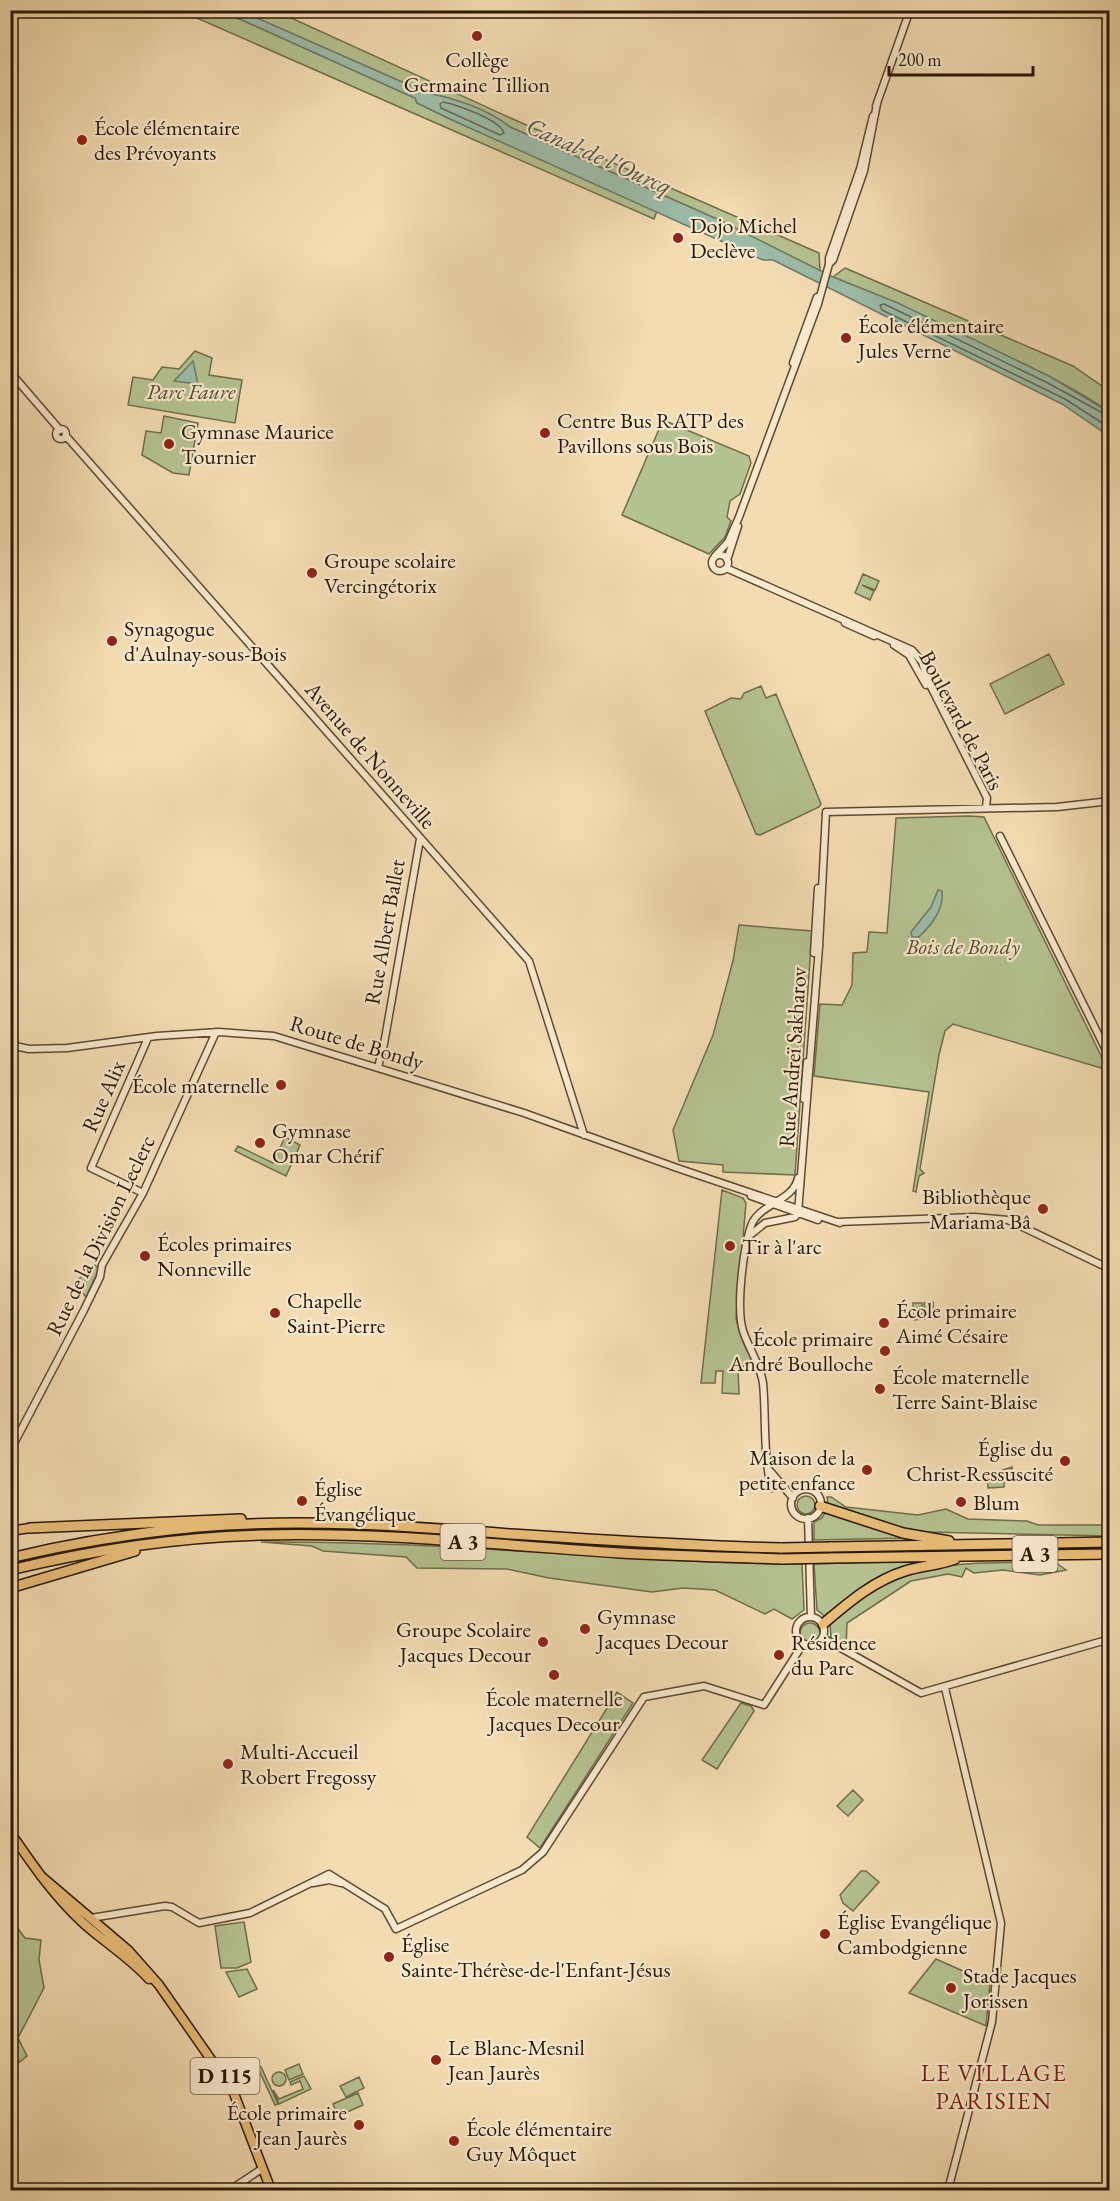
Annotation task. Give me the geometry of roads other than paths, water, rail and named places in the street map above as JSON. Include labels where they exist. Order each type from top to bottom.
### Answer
[{"type":"highway","points":[[820,1506],[903,1533],[944,1538],[954,1544]]},
{"type":"highway","points":[[30,1528],[255,1518],[266,1524]]},
{"type":"highway","name":"A 3","points":[[10,1558],[69,1545],[137,1534],[266,1524],[385,1525],[678,1545],[782,1548],[1110,1542]]},
{"type":"highway","name":"A 3","points":[[10,1570],[144,1546],[260,1535],[349,1535],[620,1553],[783,1559],[1110,1554]]},
{"type":"highway","points":[[10,1588],[135,1551],[144,1546]]},
{"type":"highway","points":[[823,1624],[849,1602],[884,1580],[902,1572],[965,1555]]},
{"type":"main road","points":[[10,1531],[30,1528]]},
{"type":"main road","name":"D 115","points":[[10,1832],[58,1898],[84,1923],[131,1961],[166,1997]]},
{"type":"main road","name":"D 115","points":[[40,1876],[146,1967],[233,2091],[271,2190]]},
{"type":"street","points":[[739,517],[726,568],[720,572],[714,569],[712,562],[728,542],[739,517],[792,369],[794,355],[830,264],[877,104],[909,10]]},
{"type":"street","name":"Avenue de Nonneville","points":[[10,372],[60,429],[65,431],[66,436],[529,961],[584,1135]]},
{"type":"street","points":[[715,556],[723,556],[727,560]]},
{"type":"street","name":"Boulevard de Paris","points":[[726,568],[904,646],[919,657],[987,798],[986,807]]},
{"type":"street","points":[[986,807],[1057,807],[1110,801]]},
{"type":"street","name":"Rue Andreï Sakharov","points":[[798,1211],[820,936],[826,812],[986,807]]},
{"type":"street","points":[[1000,836],[1110,1058]]},
{"type":"street","name":"Rue Albert Ballet","points":[[381,1068],[420,839]]},
{"type":"street","name":"Rue Andreï Sakharov","points":[[772,1488],[762,1381],[740,1318],[749,1236],[756,1217],[777,1205],[794,1189],[798,1180],[824,846]]},
{"type":"street","name":"Route de Bondy","points":[[10,1045],[29,1049],[67,1048],[216,1032],[274,1036],[381,1068],[584,1135],[798,1211],[840,1222],[975,1216],[1008,1220],[1110,1269]]},
{"type":"street","name":"Rue de la Division Leclerc","points":[[10,1451],[84,1310],[102,1265],[143,1193],[216,1032]]},
{"type":"street","name":"Rue Alix","points":[[143,1193],[91,1168],[148,1038]]},
{"type":"street","points":[[777,1205],[789,1219]]},
{"type":"street","points":[[749,1236],[765,1223],[795,1218],[798,1211]]},
{"type":"street","points":[[769,1470],[785,1492],[793,1498]]},
{"type":"street","points":[[802,1490],[810,1490],[817,1494],[820,1506],[816,1514],[808,1518],[795,1513],[791,1504],[793,1498],[802,1490]]},
{"type":"street","points":[[808,1518],[811,1617]]},
{"type":"street","points":[[811,1617],[823,1624],[825,1629],[823,1638],[812,1646],[803,1644],[796,1634],[801,1620],[811,1617]]},
{"type":"street","points":[[823,1638],[921,1694],[1110,1640]]},
{"type":"street","points":[[91,1918],[170,1906],[199,1923],[250,1913],[302,1887],[332,1877],[385,1909],[396,1929],[522,1870],[543,1852],[644,1697],[704,1686],[764,1705],[803,1644]]},
{"type":"street","points":[[945,1688],[1001,1923],[996,1957],[992,2022],[948,2190]]},
{"type":"street","points":[[58,1898],[87,1920],[99,1926],[115,1915]]},
{"type":"street","points":[[230,2190],[263,2168]]},
{"type":"water","points":[[222,11],[241,11],[427,93],[481,109],[510,127],[719,220],[833,277],[898,303],[1049,376],[1109,412],[1109,436],[1062,404],[773,260],[763,260],[450,119],[417,103],[415,98]]},
{"type":"water","points":[[193,361],[198,384],[174,381]]},
{"type":"water","points":[[938,890],[942,891],[942,898],[936,916],[919,937],[912,937],[911,932],[931,907]]},
{"type":"place","name":"Collège Germaine Tillion","points":[[477,36]]},
{"type":"place","name":"École élémentaire des Prévoyants","points":[[82,140]]},
{"type":"place","name":"Dojo Michel Declève","points":[[678,238]]},
{"type":"place","name":"École élémentaire Jules Verne","points":[[846,338]]},
{"type":"place","name":"Centre Bus RATP des Pavillons sous Bois","points":[[545,433]]},
{"type":"place","name":"Gymnase Maurice Tournier","points":[[169,444]]},
{"type":"place","name":"Groupe scolaire Vercingétorix","points":[[312,573]]},
{"type":"place","name":"Synagogue d'Aulnay-sous-Bois","points":[[112,641]]},
{"type":"place","name":"École maternelle","points":[[281,1085]]},
{"type":"place","name":"Gymnase Omar Chérif","points":[[260,1143]]},
{"type":"place","name":"Bibliothèque Mariama Bâ","points":[[1043,1209]]},
{"type":"place","name":"Tir à l'arc","points":[[730,1246]]},
{"type":"place","name":"Écoles primaires Nonneville","points":[[145,1256]]},
{"type":"place","name":"Chapelle Saint-Pierre","points":[[275,1313]]},
{"type":"place","name":"École primaire Aimé Césaire","points":[[884,1323]]},
{"type":"place","name":"École primaire André Boulloche","points":[[885,1351]]},
{"type":"place","name":"École maternelle Terre Saint-Blaise","points":[[880,1389]]},
{"type":"place","name":"Église du Christ-Ressuscité","points":[[1065,1461]]},
{"type":"place","name":"Maison de la petite enfance","points":[[867,1470]]},
{"type":"place","name":"Église Évangélique","points":[[302,1501]]},
{"type":"place","name":"Blum","points":[[961,1502]]},
{"type":"place","name":"Gymnase Jacques Decour","points":[[585,1629]]},
{"type":"place","name":"Groupe Scolaire Jacques Decour","points":[[543,1642]]},
{"type":"place","name":"Résidence du Parc","points":[[779,1655]]},
{"type":"place","name":"École maternelle Jacques Decour","points":[[554,1675]]},
{"type":"place","name":"Multi-Accueil Robert Fregossy","points":[[228,1764]]},
{"type":"place","name":"Église Evangélique Cambodgienne","points":[[825,1934]]},
{"type":"place","name":"Église Sainte-Thérèse-de-l'Enfant-Jésus","points":[[389,1957]]},
{"type":"place","name":"Stade Jacques Jorissen","points":[[951,1988]]},
{"type":"place","name":"Le Blanc-Mesnil Jean Jaurès","points":[[436,2060]]},
{"type":"place","name":"École primaire Jean Jaurès","points":[[359,2125]]},
{"type":"place","name":"École élémentaire Guy Môquet","points":[[454,2141]]},
{"type":"district","name":"LE VILLAGE PARISIEN","points":[[994,2087]]},
{"type":"water label","name":"Canal de l'Ourcq","points":[[599,156]]},
{"type":"park label","name":"Parc Faure","points":[[191,391]]},
{"type":"park label","name":"Bois de Bondy","points":[[963,946]]}]
